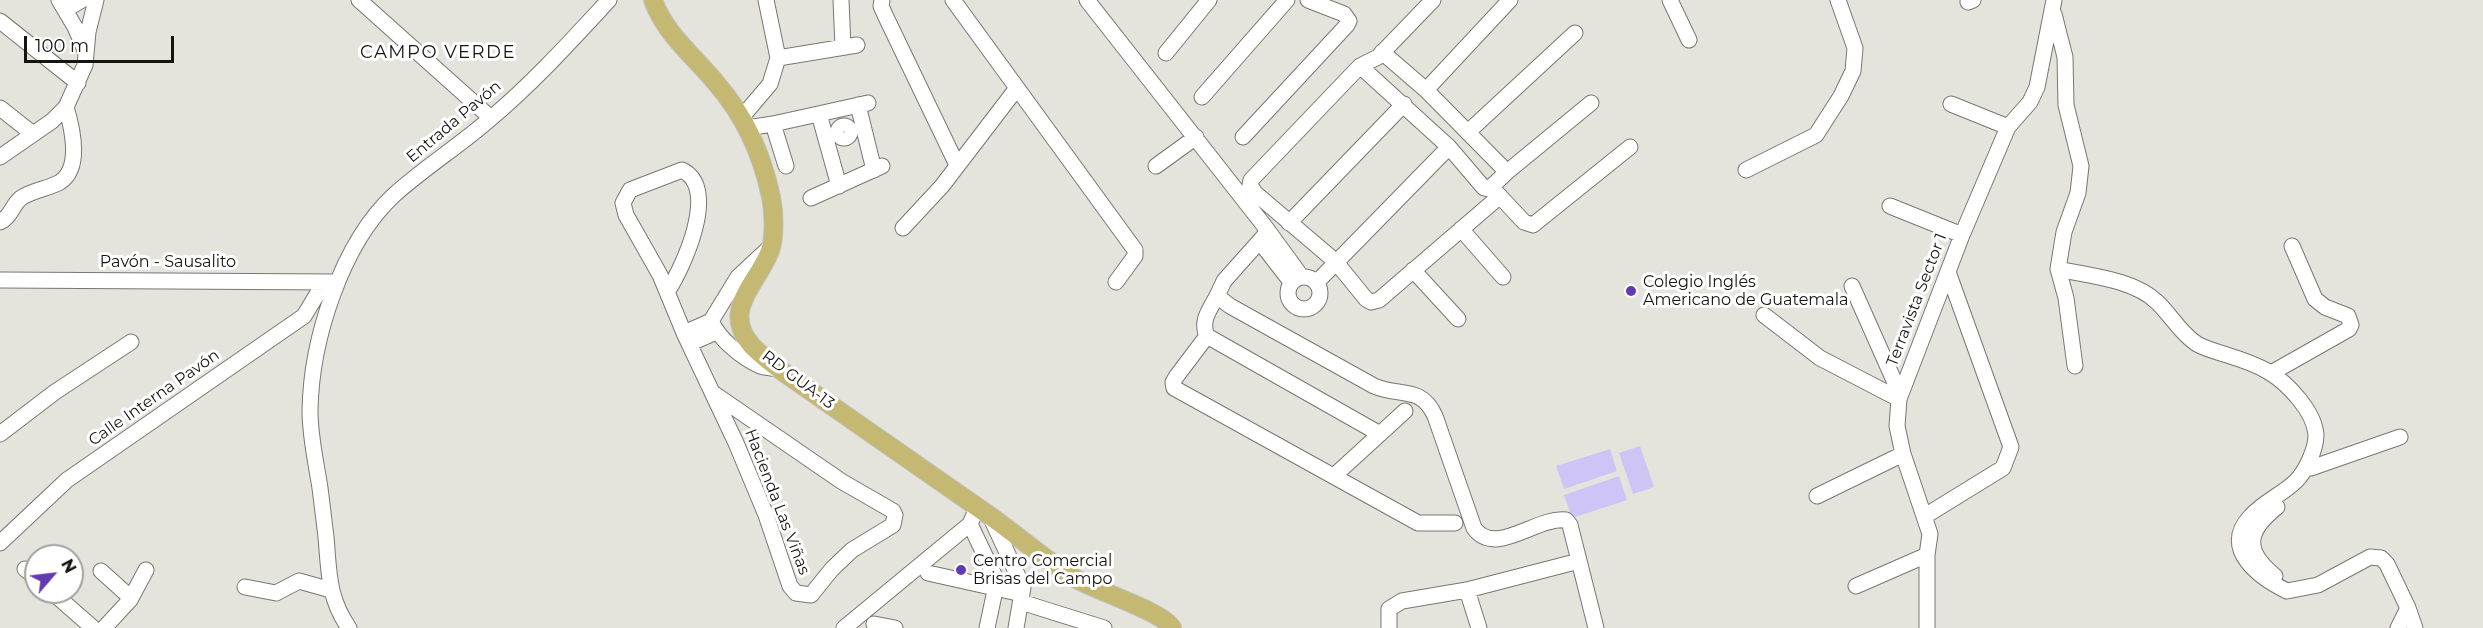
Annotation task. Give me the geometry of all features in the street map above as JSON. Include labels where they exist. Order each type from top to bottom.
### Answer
[{"type":"main road","name":"RD GUA-13","points":[[653,0],[673,37],[715,81],[744,123],[763,161],[772,202],[772,245],[746,293],[740,310],[743,331],[752,346],[779,369],[979,516],[1070,576],[1155,614],[1170,624],[1172,628]]},
{"type":"street","points":[[82,0],[62,5],[86,52]]},
{"type":"street","points":[[0,157],[52,121],[66,107],[85,65],[96,0]]},
{"type":"street","name":"Entrada Pavón","points":[[330,282],[379,211],[394,195],[491,118],[566,47],[609,0]]},
{"type":"street","points":[[744,123],[770,84],[778,58],[765,0]]},
{"type":"street","points":[[778,58],[850,46],[842,0]]},
{"type":"street","points":[[882,0],[881,6],[885,15],[957,165]]},
{"type":"street","points":[[953,0],[1135,250],[1135,256],[1116,282]]},
{"type":"street","points":[[1088,0],[1196,137],[1296,279]]},
{"type":"street","points":[[1166,53],[1209,0]]},
{"type":"street","points":[[1202,97],[1287,0]]},
{"type":"street","points":[[1243,137],[1348,21],[1344,14],[1308,0]]},
{"type":"street","points":[[1433,0],[1382,52],[1360,66],[1251,180],[1250,185],[1255,193],[1335,261],[1366,299],[1371,302],[1379,300],[1461,229],[1496,191],[1507,172],[1591,103]]},
{"type":"street","points":[[1426,90],[1510,0]]},
{"type":"street","points":[[1670,0],[1689,40]]},
{"type":"street","points":[[1752,167],[1816,135],[1829,118],[1848,83],[1855,59],[1855,48],[1838,0]]},
{"type":"street","points":[[365,2],[491,118]]},
{"type":"street","points":[[2054,7],[2065,57],[2066,105],[2080,166],[2078,193],[2064,232],[2058,269],[2066,298],[2075,366]]},
{"type":"street","name":"Terravista Sector 1","points":[[1927,628],[1927,555],[1930,534],[1903,454],[1897,426],[1899,396],[1962,235],[2008,127],[2030,102],[2037,87],[2054,7]]},
{"type":"street","points":[[0,21],[78,83]]},
{"type":"street","points":[[1468,132],[1575,33]]},
{"type":"street","points":[[1382,52],[1426,90],[1507,172]]},
{"type":"street","points":[[1360,66],[1449,147],[1484,188],[1496,191],[1524,222],[1533,225],[1630,147]]},
{"type":"street","points":[[903,228],[942,186],[1017,88]]},
{"type":"street","points":[[744,123],[774,124],[863,104],[844,132]]},
{"type":"street","points":[[1289,223],[1404,104]]},
{"type":"street","points":[[1950,104],[2008,127]]},
{"type":"street","points":[[0,222],[9,217],[21,198],[60,182],[68,174],[72,164],[72,125],[66,107]]},
{"type":"street","points":[[0,108],[33,134]]},
{"type":"street","points":[[838,186],[844,132],[841,109]]},
{"type":"street","points":[[811,198],[878,168],[844,132],[819,114]]},
{"type":"street","points":[[774,124],[786,166]]},
{"type":"street","points":[[1156,166],[1196,137]]},
{"type":"street","points":[[1316,283],[1449,147]]},
{"type":"street","name":"Hacienda Las Viñas","points":[[668,292],[676,279],[698,220],[696,185],[688,173],[682,170],[634,188],[625,196],[623,203],[626,214],[668,292],[686,339],[751,477],[790,586],[796,593],[811,595],[832,569],[852,550],[893,525],[896,515],[811,461],[713,393]]},
{"type":"street","points":[[1890,206],[1962,235]]},
{"type":"street","points":[[1461,229],[1503,277]]},
{"type":"street","points":[[1263,235],[1224,282],[1206,318],[1204,330],[1207,336],[1380,434]]},
{"type":"street","points":[[686,339],[714,327],[738,277],[772,245]]},
{"type":"street","points":[[2273,372],[2349,329],[2351,325],[2348,316],[2325,307],[2315,299],[2292,246]]},
{"type":"street","points":[[2058,269],[2119,283],[2141,291],[2156,301],[2182,332],[2199,345],[2273,372],[2292,389],[2308,410],[2313,421],[2316,436],[2311,468],[2298,488],[2258,524],[2252,536],[2255,553],[2262,564],[2274,576],[2305,589]]},
{"type":"street","points":[[1413,270],[1458,319]]},
{"type":"street","points":[[1924,516],[2003,468],[2011,447],[1948,272]]},
{"type":"street","points":[[1307,276],[1316,283],[1320,290],[1316,304],[1302,309],[1290,302],[1288,296],[1296,279],[1307,276]]},
{"type":"street","name":"Pavón - Sausalito","points":[[0,280],[330,282]]},
{"type":"street","points":[[330,282],[313,377],[310,411],[311,438],[319,480],[329,582],[339,614],[349,628]]},
{"type":"street","name":"Calle Interna Pavón","points":[[0,543],[67,480],[304,316],[330,282]]},
{"type":"street","points":[[1852,286],[1899,396]]},
{"type":"street","points":[[1217,296],[1230,306],[1374,386],[1390,392],[1412,393],[1422,398],[1430,406],[1474,528],[1479,535],[1496,540],[1551,522],[1566,520],[1570,525],[1596,628]]},
{"type":"street","points":[[1764,315],[1820,358],[1899,396]]},
{"type":"street","points":[[714,327],[744,356],[761,366],[779,369]]},
{"type":"street","points":[[1207,336],[1176,377],[1173,382],[1174,388],[1335,475],[1418,523],[1455,524]]},
{"type":"street","points":[[0,434],[55,392],[131,342]]},
{"type":"street","points":[[1335,475],[1405,411]]},
{"type":"street","points":[[2311,468],[2400,437]]},
{"type":"street","points":[[2313,449],[2302,474],[2250,517],[2242,527],[2239,538],[2241,551],[2248,564],[2258,574],[2287,591],[2305,589],[2370,557],[2378,556],[2387,564],[2415,628]]},
{"type":"street","points":[[1817,496],[1903,454]]},
{"type":"street","points":[[979,516],[1023,587],[1016,628]]},
{"type":"street","points":[[979,516],[997,585],[987,628]]},
{"type":"street","points":[[844,628],[979,516]]},
{"type":"street","points":[[1856,586],[1927,555]]},
{"type":"street","points":[[1389,628],[1389,609],[1402,601],[1467,590],[1580,561]]},
{"type":"street","points":[[104,628],[131,598],[146,570]]},
{"type":"street","points":[[101,571],[131,598]]},
{"type":"street","points":[[928,573],[997,585],[1022,598],[1104,628]]},
{"type":"street","points":[[997,585],[1017,574]]},
{"type":"street","points":[[245,587],[276,593],[300,581],[331,590]]},
{"type":"street","points":[[1467,590],[1479,628]]},
{"type":"street","points":[[66,604],[93,628]]},
{"type":"street","points":[[2398,628],[2408,608]]},
{"type":"street","points":[[874,624],[895,628]]},
{"type":"shaded area","points":[[1640,446],[1654,487],[1633,494],[1619,453]]},
{"type":"shaded area","points":[[1610,449],[1617,471],[1564,489],[1556,466]]},
{"type":"shaded area","points":[[1619,476],[1627,500],[1572,518],[1564,495]]},
{"type":"place","name":"Colegio Inglés Americano de Guatemala","points":[[1631,291]]},
{"type":"place","name":"Centro Comercial Brisas del Campo","points":[[961,570]]},
{"type":"district","name":"CAMPO VERDE","points":[[438,53]]}]
